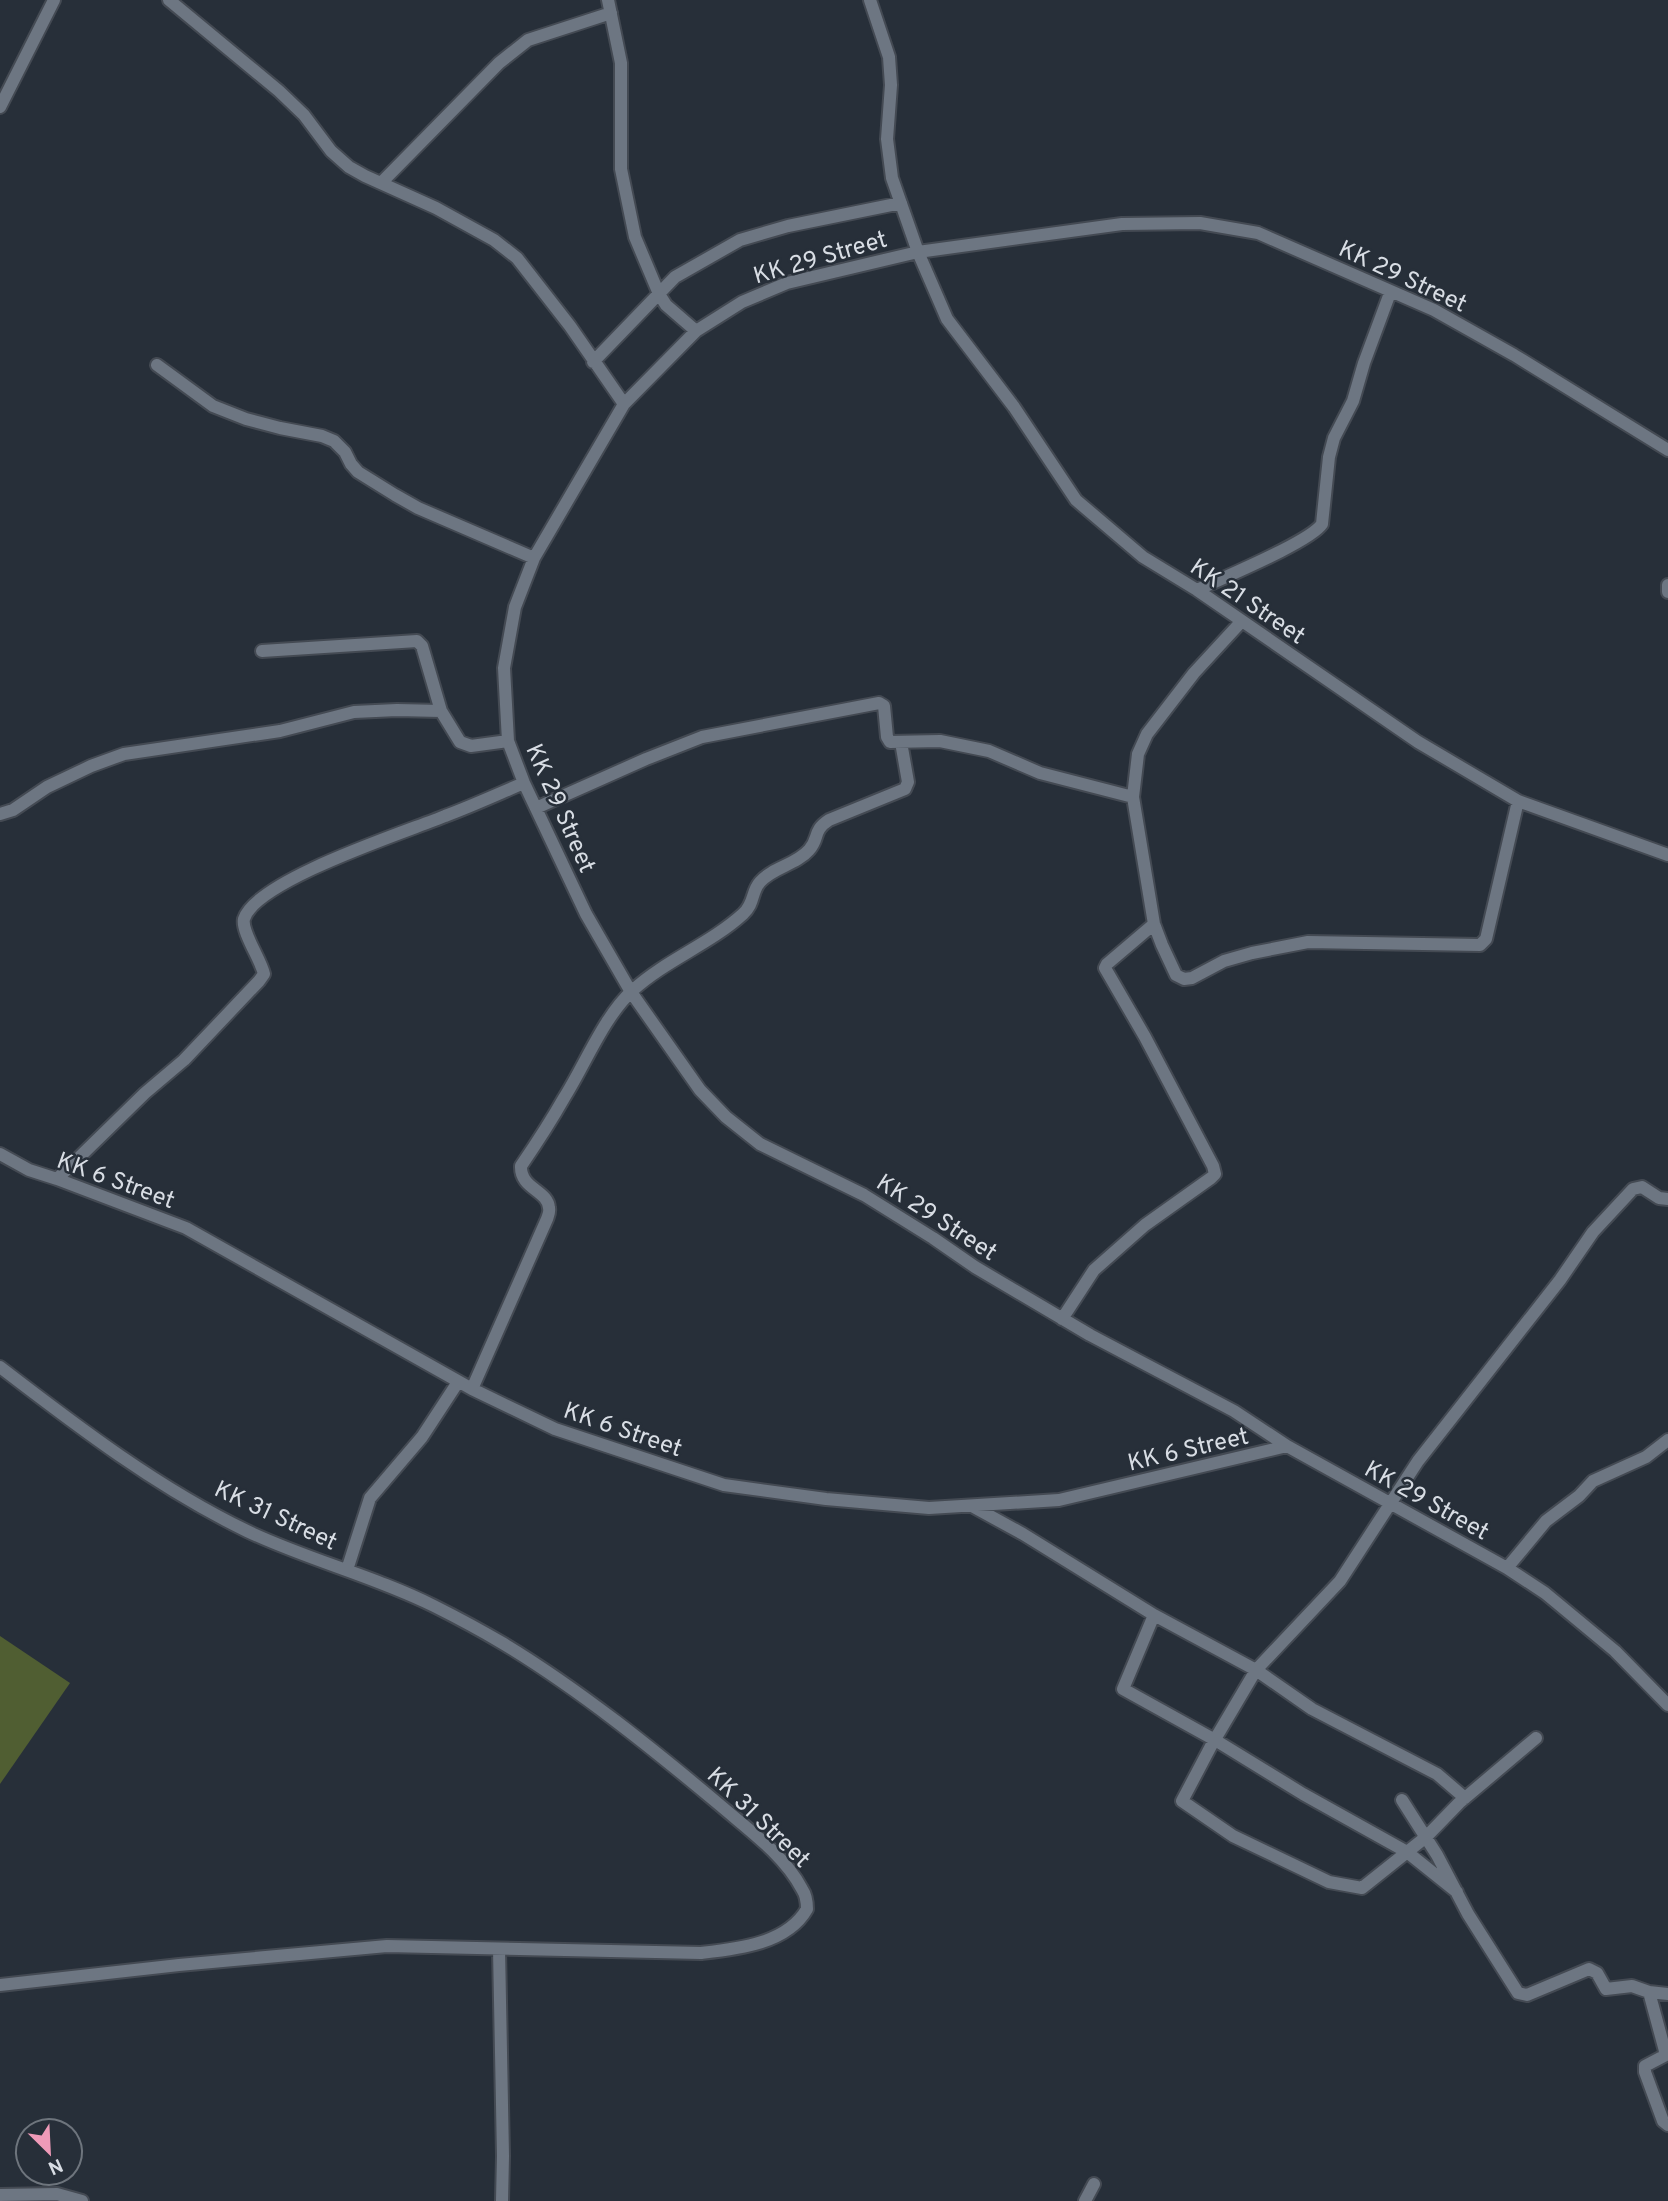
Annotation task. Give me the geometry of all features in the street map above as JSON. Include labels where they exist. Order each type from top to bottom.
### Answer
[{"type":"street","points":[[0,107],[54,0]]},
{"type":"street","points":[[169,0],[279,91],[304,115],[340,159],[365,176],[436,208],[494,240],[516,258],[570,326],[624,404]]},
{"type":"street","name":"KK 21 Street","points":[[870,0],[889,57],[891,85],[887,139],[892,178],[918,252],[947,319],[1014,407],[1076,500],[1143,557],[1197,590],[1418,743],[1518,801],[1668,855]]},
{"type":"street","points":[[381,183],[499,63],[528,40],[609,6],[621,63],[621,169],[635,237],[666,305],[696,331]]},
{"type":"street","points":[[593,362],[675,277],[740,240],[788,226],[901,203]]},
{"type":"street","name":"KK 29 Street","points":[[1668,450],[1514,355],[1434,310],[1258,233],[1200,223],[1122,224],[918,252],[787,283],[742,302],[696,331],[624,404],[534,558],[515,607],[505,668],[508,741],[524,783],[586,914],[631,992],[700,1090],[726,1117],[760,1144],[864,1195],[975,1267],[1062,1318],[1234,1411],[1287,1446],[1507,1568],[1545,1593],[1615,1651],[1668,1705]]},
{"type":"street","points":[[1197,590],[1299,541],[1317,531],[1322,524],[1329,457],[1334,438],[1353,401],[1390,293]]},
{"type":"street","points":[[157,366],[213,407],[246,419],[334,441],[358,472],[395,495],[418,508],[534,558]]},
{"type":"street","points":[[1668,585],[1668,592]]},
{"type":"street","points":[[1241,622],[1194,673],[1147,734],[1138,754],[1133,797],[1154,924],[1176,975],[1184,979],[1192,978],[1224,961],[1308,942],[1480,945],[1486,939],[1518,801]]},
{"type":"street","points":[[262,651],[417,641],[422,646],[441,711],[460,743],[471,746],[508,741]]},
{"type":"street","points":[[536,808],[702,737],[879,703],[884,706],[887,737],[890,741],[940,741],[989,751],[1040,773],[1133,797]]},
{"type":"street","points":[[0,814],[13,810],[47,787],[124,754],[280,731],[354,712],[441,711]]},
{"type":"street","points":[[472,1390],[550,1207],[547,1200],[525,1181],[521,1175],[521,1166],[604,1027],[631,992],[664,965],[715,935],[744,914],[753,903],[758,883],[811,849],[820,827],[829,820],[905,789],[908,782],[901,742]]},
{"type":"street","points":[[57,1179],[184,1059],[264,974],[244,928],[244,920],[250,908],[269,892],[332,860],[524,783]]},
{"type":"street","points":[[1062,1318],[1094,1270],[1145,1225],[1214,1174],[1213,1166],[1145,1037],[1105,968],[1154,924]]},
{"type":"street","name":"KK 6 Street","points":[[0,1154],[29,1170],[186,1228],[472,1390],[555,1429],[724,1485],[825,1499],[916,1507],[1059,1500],[1287,1446]]},
{"type":"street","points":[[1536,1738],[1465,1798],[1426,1837],[1362,1888],[1329,1882],[1233,1836],[1182,1801],[1214,1740],[1256,1671],[1340,1581],[1389,1503],[1456,1412],[1560,1280],[1593,1232],[1629,1192],[1638,1186],[1659,1198],[1668,1199]]},
{"type":"street","name":"KK 31 Street","points":[[0,1367],[69,1420],[159,1481],[248,1531],[432,1605],[503,1644],[659,1753],[749,1829],[783,1863],[804,1891],[807,1903],[807,1909],[796,1924],[765,1941],[736,1950],[701,1953],[387,1946],[0,1985]]},
{"type":"street","points":[[347,1570],[370,1498],[422,1437],[458,1382]]},
{"type":"street","points":[[1507,1568],[1535,1532],[1593,1481],[1646,1457],[1668,1440]]},
{"type":"street","points":[[972,1506],[1023,1534],[1154,1615],[1256,1671],[1312,1709],[1437,1774],[1465,1798]]},
{"type":"street","points":[[1154,1615],[1123,1689],[1407,1852],[1457,1892]]},
{"type":"street","points":[[1402,1800],[1426,1837],[1487,1946],[1520,1995],[1589,1969],[1597,1973],[1606,1990],[1632,1986],[1649,1992],[1668,1994]]},
{"type":"street","points":[[499,1949],[502,2201]]},
{"type":"street","points":[[1649,1992],[1665,2051],[1664,2056],[1645,2066],[1645,2072],[1663,2121],[1668,2125]]},
{"type":"street","points":[[1085,2201],[1094,2184]]},
{"type":"street","points":[[0,2195],[57,2194],[82,2201]]},
{"type":"green space","points":[[0,1636],[70,1683],[0,1784]]}]
